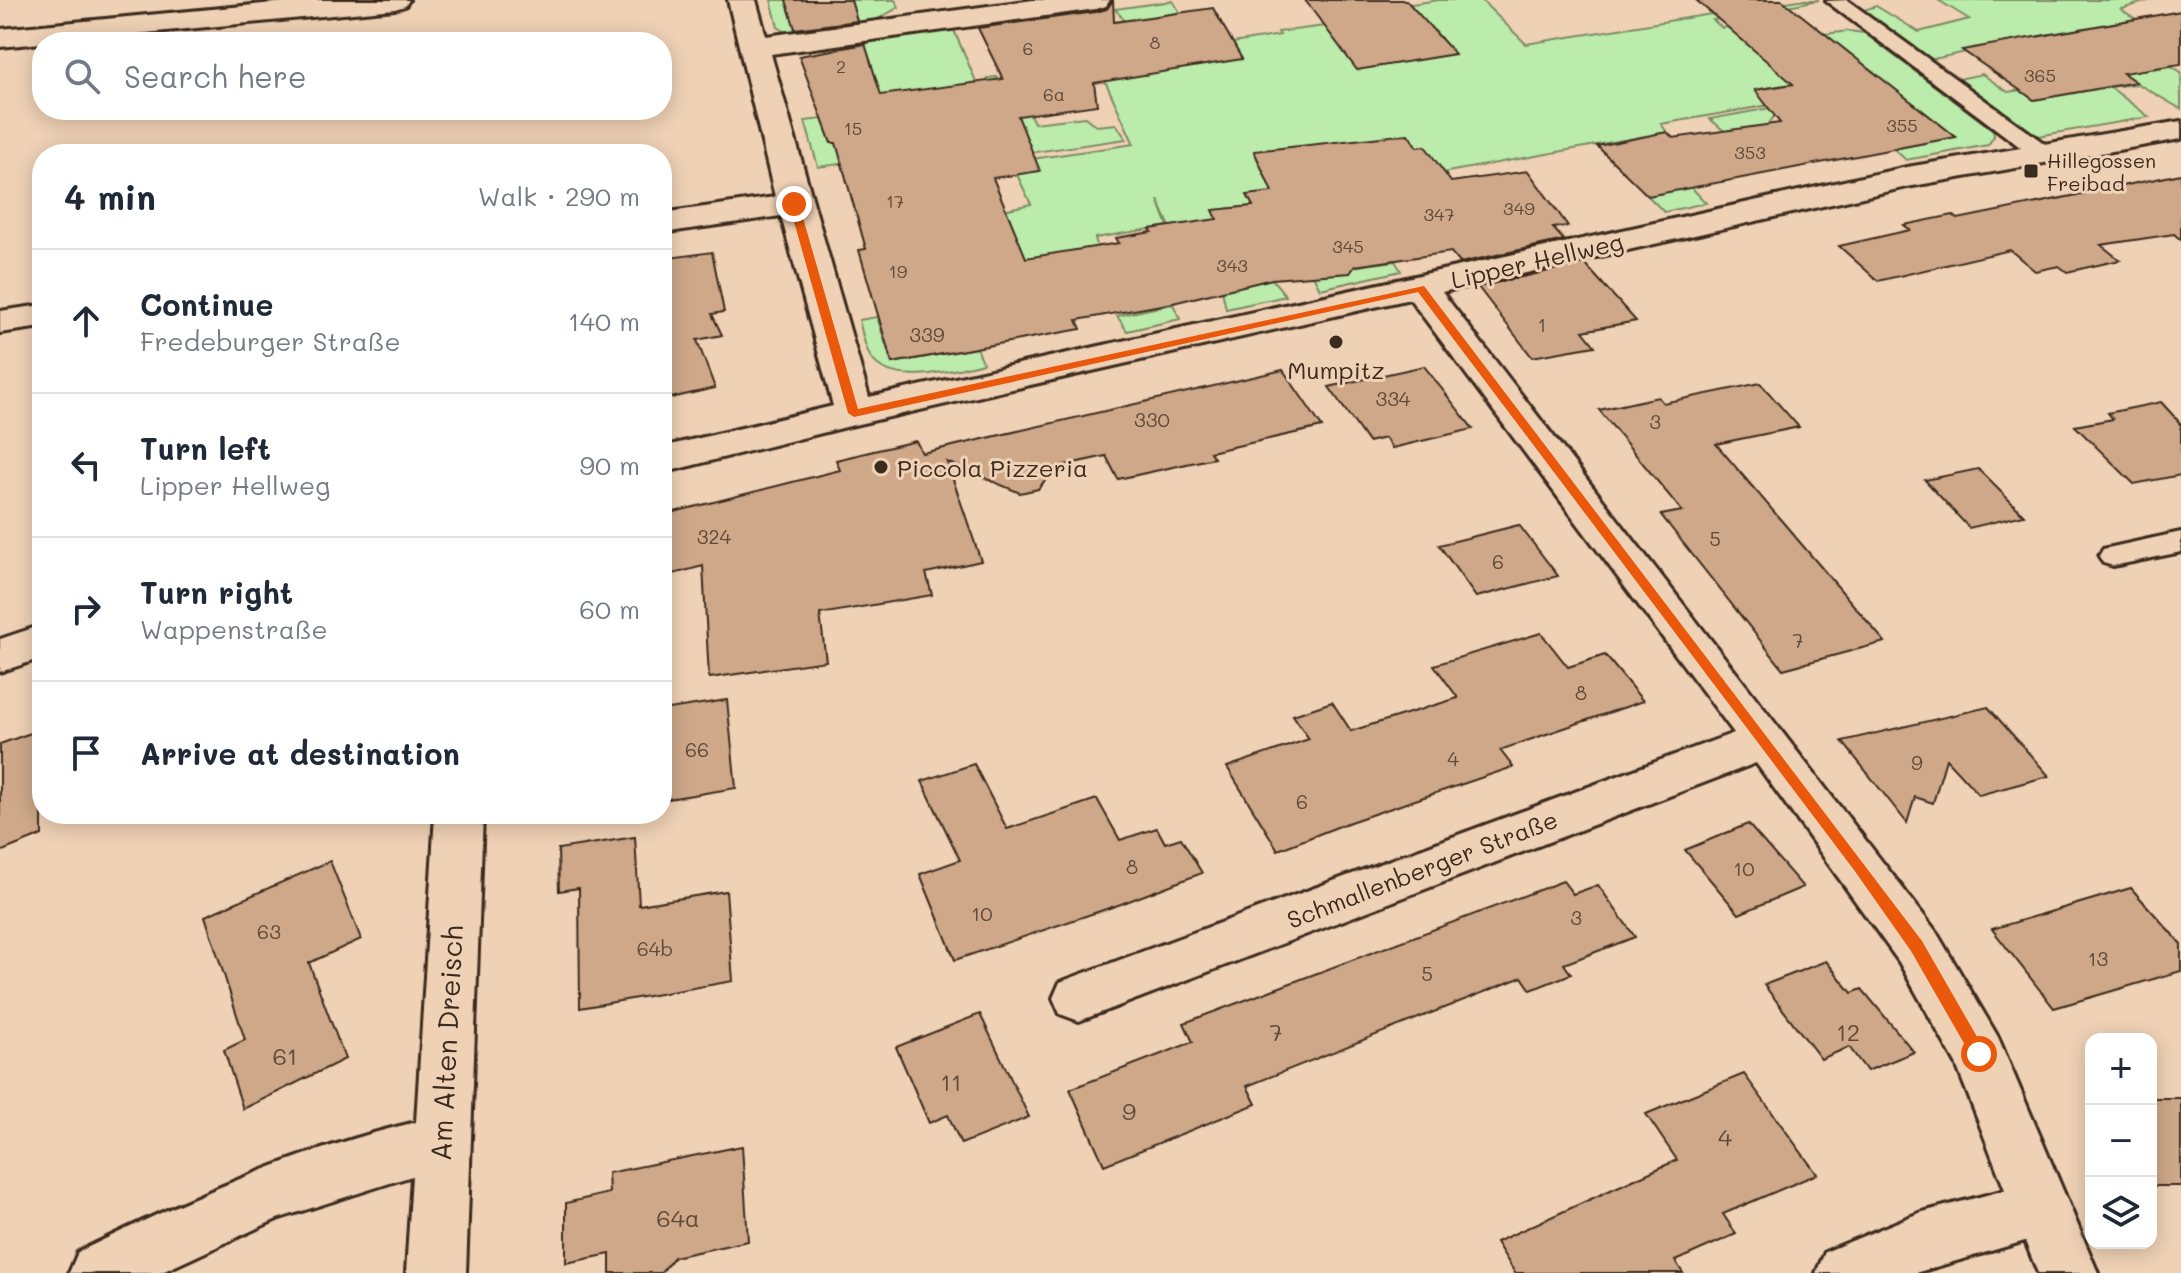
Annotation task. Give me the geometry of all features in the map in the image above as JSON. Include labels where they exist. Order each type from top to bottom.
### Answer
[{"type":"street","points":[[62,32],[395,0]]},
{"type":"street","points":[[742,0],[794,204],[854,413]]},
{"type":"street","points":[[754,47],[1096,0]]},
{"type":"street","points":[[0,38],[32,35]]},
{"type":"street","name":"Lipper Hellweg","points":[[672,458],[854,413],[1877,183],[2181,130]]},
{"type":"street","points":[[672,222],[794,204]]},
{"type":"street","points":[[1420,288],[1765,740],[1917,946],[1979,1054],[2068,1273]]},
{"type":"street","points":[[0,322],[32,317]]},
{"type":"street","points":[[0,656],[32,645]]},
{"type":"street","name":"Schmallenberger Straße","points":[[1079,998],[1765,740]]},
{"type":"street","name":"Am Alten Dreisch","points":[[436,1273],[440,1143],[458,824]]},
{"type":"street","points":[[99,1273],[268,1193],[366,1159],[440,1143]]},
{"type":"street","points":[[1846,1273],[1919,1242],[2042,1208]]},
{"type":"lane","points":[[1836,1],[2044,154]]},
{"type":"lane","points":[[2113,556],[2181,542]]},
{"type":"green space","points":[[771,0],[895,0],[899,7],[876,20],[786,32],[778,27]]},
{"type":"green space","points":[[1438,0],[1481,0],[1526,44],[1799,0],[1819,0],[1713,20],[1722,28],[1732,26],[1746,44],[1849,31],[1864,33],[1993,130],[1994,136],[1988,145],[1906,160],[1894,149],[1956,137],[1912,102],[1868,110],[1784,85],[1761,89],[1775,104],[1661,124],[1667,132],[1277,203],[1214,210],[1223,234],[1177,243],[1158,200],[1168,226],[1095,238],[1099,253],[961,307],[878,320],[892,363],[977,348],[983,363],[940,373],[907,375],[879,366],[870,356],[859,320],[889,315],[999,211],[1031,204],[1011,162],[1134,144],[1105,81],[1149,74],[1126,22],[1115,9],[1173,1],[1201,47],[1241,59],[1233,43],[1280,35],[1278,32],[1325,26],[1454,54],[1435,31],[1398,27],[1366,11]]},
{"type":"green space","points":[[1938,0],[2151,0],[2121,9],[2143,24],[2135,56],[2152,69],[2171,66],[2181,72],[2181,109],[2138,84],[2110,87],[2149,117],[2038,136],[1959,79],[1982,74],[2008,92],[2020,90],[2034,100],[2097,89],[2074,50],[2050,34],[1929,60],[1861,11],[1876,6],[1919,32],[1969,19]]},
{"type":"green space","points":[[953,28],[1002,142],[818,167],[805,121],[822,119],[831,143],[884,137],[962,85],[833,102],[875,76],[868,54],[829,59],[825,47]]},
{"type":"green space","points":[[997,77],[1007,99],[1023,100],[1034,123],[1085,117],[1096,126],[1116,124],[1126,139],[1021,154],[987,78]]},
{"type":"green space","points":[[1776,107],[1778,112],[1763,130],[1735,140],[1710,119]]},
{"type":"green space","points":[[1691,187],[1706,203],[1664,212],[1648,196]]},
{"type":"green space","points":[[1296,240],[1332,273],[1347,273],[1351,267],[1395,261],[1401,271],[1320,289]]},
{"type":"green space","points":[[1272,279],[1286,296],[1226,309],[1222,290]]},
{"type":"green space","points":[[1173,304],[1180,319],[1127,331],[1117,316]]},
{"type":"building","points":[[786,0],[851,0],[857,21],[795,29]]},
{"type":"building","points":[[1113,0],[1114,22],[1213,8],[1242,59],[1094,83],[1097,105],[1018,116],[1040,171],[993,178],[1026,258],[1119,243],[1116,238],[1152,232],[1150,229],[1217,219],[1213,210],[1253,206],[1247,195],[1272,192],[1254,151],[1408,134],[1417,147],[1425,146],[1451,182],[1528,171],[1568,226],[1553,228],[1564,240],[1460,263],[1451,252],[1355,266],[1350,273],[1272,279],[1173,303],[1077,320],[1081,329],[892,363],[859,250],[866,249],[836,143],[831,143],[799,56],[865,44],[881,95],[1003,79],[978,28],[1096,12],[1107,9]]},
{"type":"building","points":[[1305,0],[1406,0],[1455,54],[1357,70]]},
{"type":"building","points":[[1696,0],[1782,0],[1956,137],[1648,196],[1597,146],[1667,132],[1673,138],[1780,123],[1755,90],[1793,84]]},
{"type":"building","points":[[2181,11],[2181,64],[2123,73],[2136,82],[2034,100],[1962,50]]},
{"type":"building","points":[[2181,174],[2181,240],[2174,234],[2101,245],[2120,260],[2067,272],[2059,266],[2035,271],[2010,250],[1878,281],[1839,246],[1910,230],[1904,225],[1953,215],[1958,219]]},
{"type":"building","points":[[712,252],[724,312],[712,314],[722,335],[697,340],[715,388],[672,398],[672,258]]},
{"type":"building","points":[[1584,263],[1636,321],[1583,331],[1595,346],[1532,357],[1478,287]]},
{"type":"building","points":[[1424,366],[1473,429],[1392,448],[1385,438],[1368,442],[1329,387]]},
{"type":"building","points":[[1283,370],[1322,427],[1210,452],[1214,458],[1118,479],[1106,456],[1056,467],[1038,489],[1020,493],[947,462],[981,561],[926,573],[932,595],[820,614],[826,661],[709,678],[703,566],[672,574],[672,512],[840,470],[836,460],[916,441],[922,453]]},
{"type":"building","points":[[1760,383],[1799,427],[1716,444],[1885,642],[1783,669],[1661,515],[1682,511],[1599,410],[1658,397],[1663,403]]},
{"type":"building","points":[[2161,402],[2181,424],[2181,475],[2134,484],[2075,426],[2113,419],[2108,413]]},
{"type":"building","points":[[1978,469],[2024,515],[1969,528],[1925,480]]},
{"type":"building","points":[[1519,525],[1558,576],[1476,597],[1439,545]]},
{"type":"building","points":[[1541,633],[1568,667],[1605,655],[1643,701],[1500,750],[1513,767],[1350,822],[1278,850],[1227,767],[1309,739],[1293,715],[1332,702],[1351,731],[1458,698],[1434,665]]},
{"type":"building","points":[[727,700],[736,788],[672,798],[672,708]]},
{"type":"building","points":[[1988,707],[2049,776],[1979,795],[1946,759],[1933,803],[1915,797],[1907,823],[1842,741]]},
{"type":"building","points":[[32,733],[32,824],[42,824],[42,835],[0,852],[0,744]]},
{"type":"building","points":[[974,764],[1007,829],[1097,799],[1120,840],[1157,828],[1165,843],[1181,838],[1202,873],[955,960],[920,874],[960,860],[922,781]]},
{"type":"building","points":[[1748,824],[1803,887],[1739,914],[1685,850]]},
{"type":"building","points":[[635,837],[639,905],[726,891],[733,981],[580,1008],[579,888],[559,891],[558,849]]},
{"type":"building","points":[[330,861],[361,939],[309,963],[345,1059],[243,1109],[224,1050],[245,1040],[205,916]]},
{"type":"building","points":[[1563,881],[1573,894],[1598,885],[1635,937],[1564,964],[1571,974],[1531,990],[1522,977],[1247,1086],[1256,1104],[1104,1165],[1070,1089],[1193,1042],[1184,1023]]},
{"type":"building","points":[[2131,888],[2181,944],[2181,971],[2054,1008],[1992,929]]},
{"type":"building","points":[[1826,961],[1852,993],[1862,989],[1914,1052],[1867,1071],[1849,1047],[1821,1059],[1764,985]]},
{"type":"building","points":[[980,1014],[1029,1117],[961,1144],[948,1115],[929,1123],[896,1047]]},
{"type":"building","points":[[1744,1074],[1817,1174],[1723,1214],[1736,1234],[1675,1261],[1683,1273],[1515,1273],[1496,1242],[1677,1160],[1646,1114]]},
{"type":"building","points":[[2157,1098],[2181,1098],[2181,1186],[2157,1186]]},
{"type":"building","points":[[742,1146],[748,1241],[674,1257],[661,1273],[610,1273],[610,1254],[566,1263],[566,1203],[609,1193],[608,1173]]},
{"type":"place","name":"Hillegossen Freibad","points":[[2031,171]]},
{"type":"place","name":"Mumpitz","points":[[1336,342]]},
{"type":"place","name":"Piccola Pizzeria","points":[[881,467]]},
{"type":"route","points":[[794,204],[854,413],[1420,288],[1859,866],[1917,946],[1979,1054]]}]
